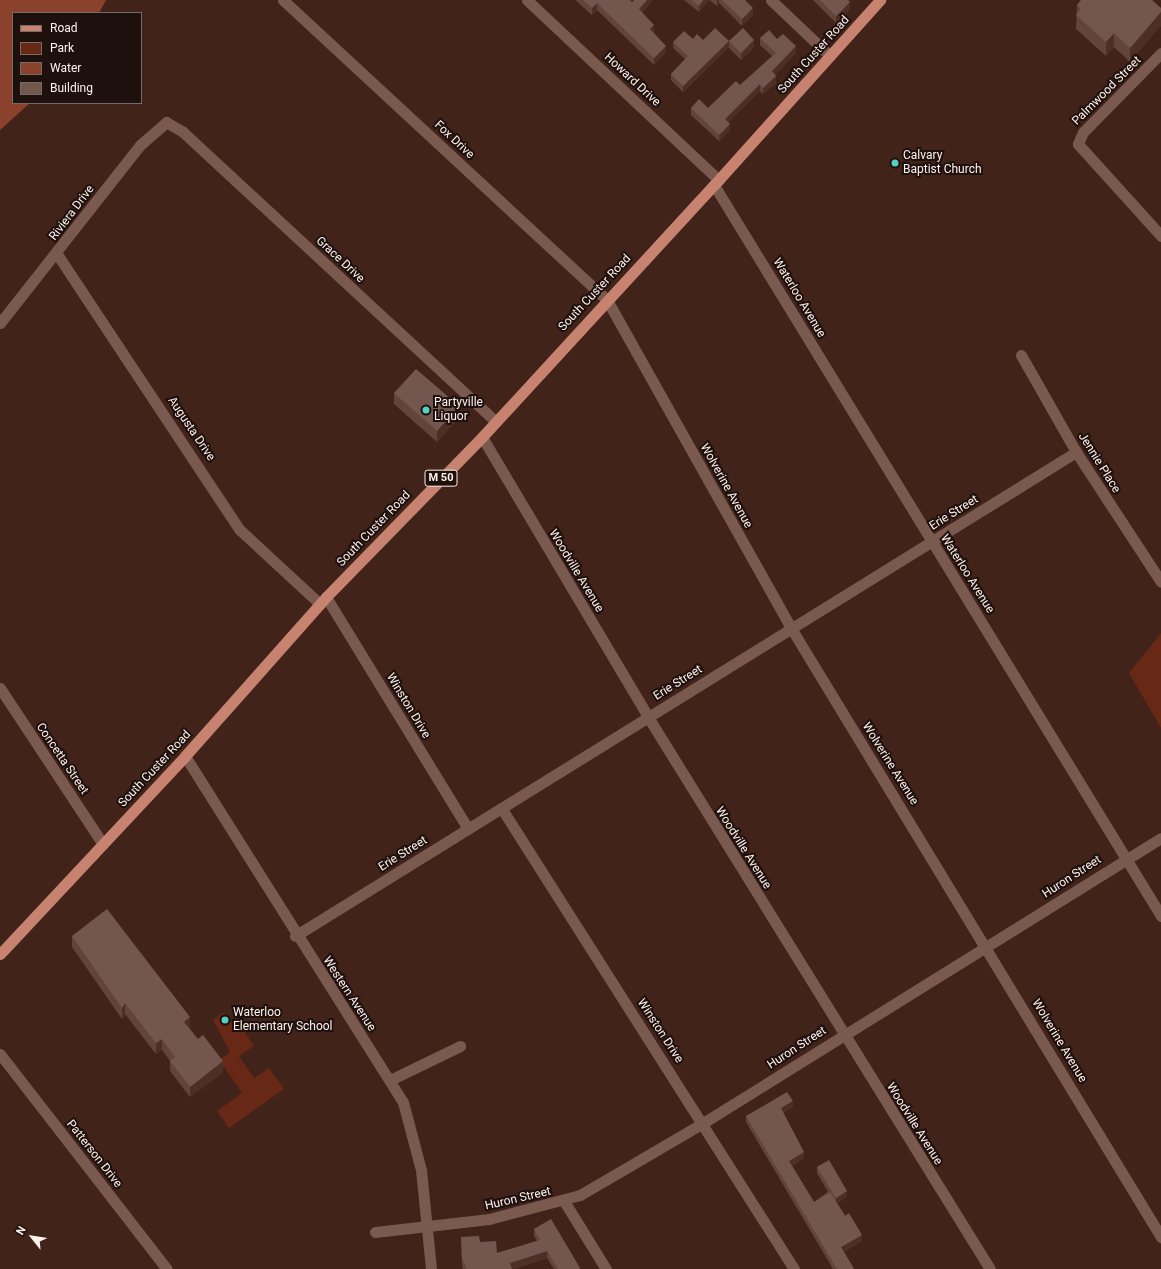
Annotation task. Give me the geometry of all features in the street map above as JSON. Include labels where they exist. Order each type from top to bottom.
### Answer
[{"type":"main road","name":"South Custer Road","points":[[0,954],[185,756],[323,600],[482,437],[495,421],[716,183],[880,0]]},
{"type":"street","name":"Fox Drive","points":[[283,0],[607,300]]},
{"type":"street","name":"Howard Drive","points":[[527,0],[716,183]]},
{"type":"street","points":[[771,0],[830,56]]},
{"type":"street","name":"Palmwood Street","points":[[1161,53],[1083,132],[1078,144],[1161,236]]},
{"type":"street","name":"Riviera Drive","points":[[0,323],[57,254],[140,145],[166,122]]},
{"type":"street","name":"Grace Drive","points":[[166,122],[183,132],[495,421]]},
{"type":"street","name":"Waterloo Avenue","points":[[716,183],[932,542],[1161,916]]},
{"type":"street","name":"Augusta Drive","points":[[57,254],[240,530],[323,600]]},
{"type":"street","name":"Wolverine Avenue","points":[[607,300],[791,628],[987,947],[1161,1237]]},
{"type":"street","name":"Jennie Place","points":[[1021,354],[1076,452],[1161,582]]},
{"type":"street","name":"Woodville Avenue","points":[[482,437],[648,717],[842,1034],[990,1269]]},
{"type":"street","name":"Erie Street","points":[[296,936],[1076,452]]},
{"type":"street","name":"Winston Drive","points":[[323,600],[468,829]]},
{"type":"street","name":"Concetta Street","points":[[0,688],[103,844]]},
{"type":"street","name":"Western Avenue","points":[[185,756],[296,936],[403,1102],[417,1148],[431,1269]]},
{"type":"street","name":"Winston Drive","points":[[502,809],[704,1123],[794,1269]]},
{"type":"street","name":"Huron Street","points":[[375,1232],[425,1224],[489,1219],[564,1201],[599,1185],[704,1123],[842,1034],[987,947],[1126,857],[1161,838]]},
{"type":"street","points":[[390,1080],[460,1046]]},
{"type":"street","name":"Patterson Drive","points":[[0,1054],[167,1269]]},
{"type":"street","points":[[564,1201],[606,1269]]},
{"type":"green space","points":[[1161,633],[1161,728],[1129,673]]},
{"type":"green space","points":[[224,1012],[233,1025],[238,1022],[254,1046],[239,1056],[254,1078],[269,1068],[284,1089],[229,1128],[217,1111],[242,1093],[219,1060],[230,1052],[213,1020]]},
{"type":"water","points":[[0,0],[106,0],[100,12],[12,12],[12,104],[29,104],[0,130]]},
{"type":"building","points":[[583,0],[630,0],[632,2],[634,0],[647,0],[639,9],[654,25],[650,29],[666,46],[654,58],[597,3],[592,8]]},
{"type":"building","points":[[692,0],[703,0],[699,6]]},
{"type":"building","points":[[722,0],[745,0],[753,8],[742,19]]},
{"type":"building","points":[[820,0],[848,0],[850,2],[836,16]]},
{"type":"building","points":[[1081,0],[1152,0],[1161,8],[1161,12],[1130,48],[1114,33],[1106,42],[1076,15],[1081,9],[1077,5]]},
{"type":"building","points":[[715,28],[729,41],[683,86],[671,74],[688,56],[673,42],[684,31],[693,39],[697,34],[703,40]]},
{"type":"building","points":[[743,28],[754,40],[741,53],[729,41]]},
{"type":"building","points":[[769,30],[777,39],[783,34],[796,46],[772,71],[776,76],[763,88],[760,84],[725,119],[730,124],[719,135],[691,108],[699,99],[708,108],[736,81],[740,85],[776,53],[760,38]]},
{"type":"building","name":"Partyville Liquor","points":[[416,369],[459,406],[437,431],[394,393]]},
{"type":"building","points":[[107,909],[190,1017],[184,1022],[198,1039],[203,1035],[223,1061],[190,1087],[170,1061],[175,1057],[162,1039],[156,1043],[125,1003],[122,1008],[72,936]]},
{"type":"building","points":[[787,1092],[793,1101],[781,1108],[804,1152],[789,1161],[814,1202],[830,1192],[845,1216],[849,1213],[862,1235],[841,1247],[854,1269],[837,1269],[746,1116]]},
{"type":"building","points":[[829,1160],[847,1191],[836,1198],[817,1167]]},
{"type":"building","points":[[551,1219],[580,1268],[579,1269],[558,1269],[547,1251],[510,1263],[512,1269],[467,1269],[462,1259],[461,1237],[479,1236],[480,1242],[496,1241],[497,1253],[540,1240],[534,1229]]},
{"type":"place","name":"Calvary Baptist Church","points":[[895,163]]},
{"type":"place","name":"Partyville Liquor","points":[[426,410]]},
{"type":"place","name":"Waterloo Elementary School","points":[[225,1020]]}]
